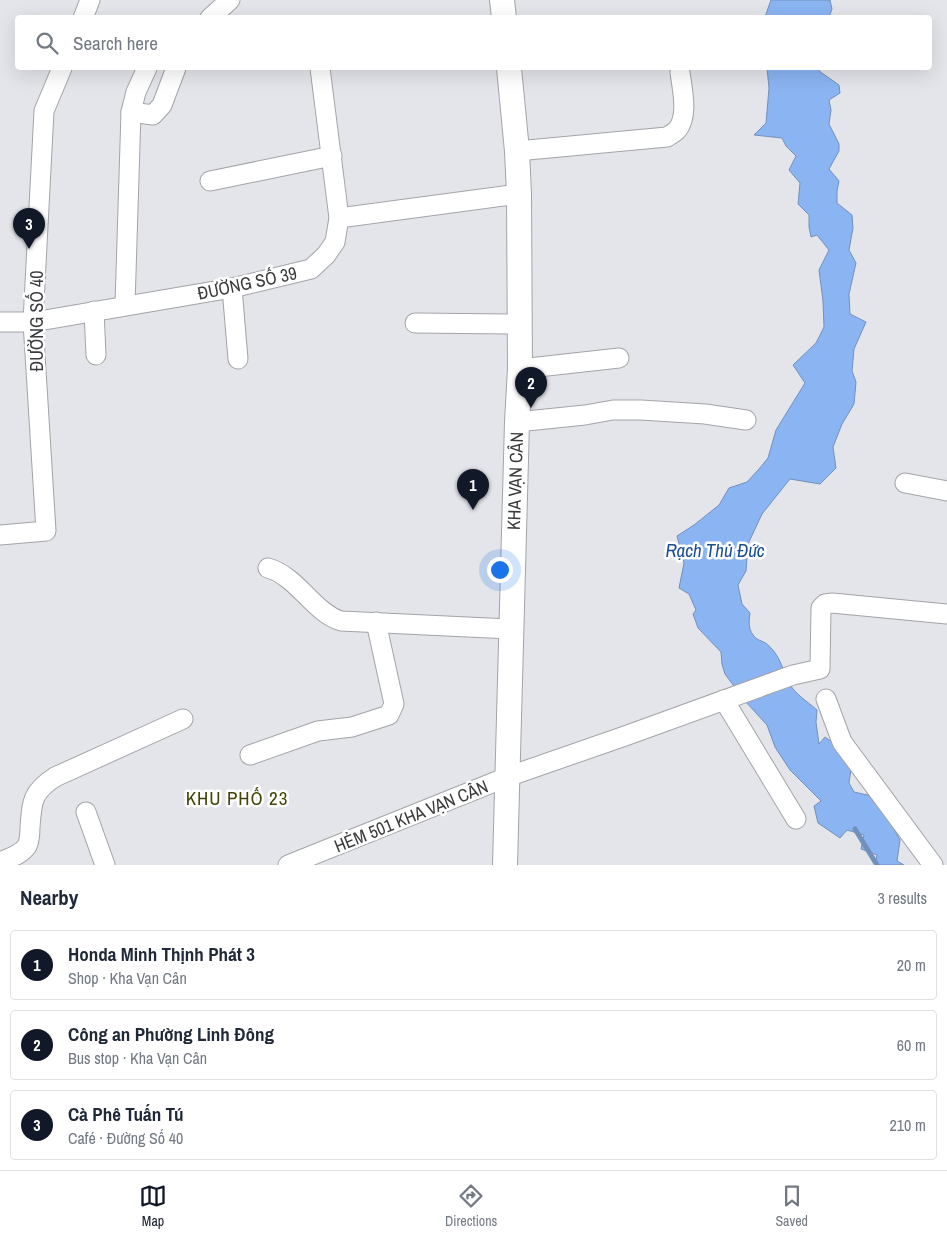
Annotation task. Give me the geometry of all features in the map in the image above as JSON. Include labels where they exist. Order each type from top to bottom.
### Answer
[{"type":"main road","points":[[502,0],[504,15]]},
{"type":"main road","name":"KHA VẠN CÂN","points":[[505,865],[520,369],[519,194],[509,70]]},
{"type":"street","points":[[84,15],[90,0]]},
{"type":"street","points":[[213,15],[230,0]]},
{"type":"street","name":"ĐƯỜNG SỐ 40","points":[[0,535],[46,531],[33,322],[44,111],[61,70]]},
{"type":"street","points":[[125,305],[131,112],[136,92],[146,70]]},
{"type":"street","points":[[131,112],[153,115],[162,105],[175,70]]},
{"type":"street","name":"ĐƯỜNG SỐ 39","points":[[0,322],[33,322],[94,312],[125,305],[232,288],[311,270],[336,242],[339,218],[320,70]]},
{"type":"street","points":[[517,151],[667,137],[676,131],[682,123],[684,112],[680,72]]},
{"type":"street","points":[[210,181],[332,156]]},
{"type":"street","points":[[339,218],[519,194]]},
{"type":"street","points":[[232,288],[238,358]]},
{"type":"street","points":[[94,312],[96,355]]},
{"type":"street","points":[[416,323],[520,324]]},
{"type":"street","points":[[520,369],[619,358]]},
{"type":"street","points":[[517,422],[613,410],[705,414],[746,420]]},
{"type":"street","points":[[905,483],[947,491]]},
{"type":"street","points":[[268,568],[282,574],[329,616],[341,620],[511,629]]},
{"type":"street","name":"HẺM 501 KHA VẠN CÂN","points":[[288,865],[507,778],[793,675],[820,669],[821,608],[825,604],[832,603],[947,614]]},
{"type":"street","points":[[250,755],[318,731],[352,727],[389,716],[394,704],[376,622]]},
{"type":"street","points":[[727,699],[796,819]]},
{"type":"street","points":[[826,699],[842,742],[933,865]]},
{"type":"street","points":[[0,862],[15,856],[27,845],[30,837],[34,798],[45,784],[55,777],[183,719]]},
{"type":"street","points":[[86,812],[105,865]]},
{"type":"water","points":[[771,0],[830,0],[832,9],[830,15],[766,15]]},
{"type":"water","name":"Rạch Thủ Đức","points":[[767,70],[819,70],[839,85],[840,93],[829,100],[831,110],[829,124],[839,144],[839,151],[829,169],[839,181],[837,203],[852,215],[853,228],[849,250],[856,263],[849,294],[850,314],[866,322],[854,349],[852,371],[856,382],[854,404],[842,424],[833,447],[836,468],[820,484],[790,479],[762,514],[748,544],[746,571],[738,585],[742,604],[750,613],[749,624],[751,632],[773,650],[789,683],[798,694],[817,710],[816,722],[819,744],[825,737],[836,745],[851,769],[849,783],[854,792],[872,796],[882,807],[900,840],[897,861],[904,865],[875,865],[877,855],[861,849],[864,835],[847,830],[840,838],[818,823],[814,806],[821,801],[790,770],[775,747],[767,725],[745,701],[725,674],[721,652],[698,628],[693,614],[696,610],[689,594],[679,588],[684,563],[677,536],[719,505],[729,488],[747,482],[768,458],[776,430],[805,383],[793,365],[816,343],[824,327],[819,270],[829,250],[817,235],[811,237],[809,215],[798,204],[800,183],[789,170],[796,156],[786,146],[782,138],[754,135],[766,123],[769,88]]},
{"type":"waterway","name":"Rạch Thủ Đức","points":[[855,829],[877,865]]},
{"type":"place","name":"Cà Phê Tuấn Tú","points":[[29,249]]},
{"type":"place","name":"Công an Phường Linh Đông","points":[[531,408]]},
{"type":"place","name":"Honda Minh Thịnh Phát 3","points":[[473,510]]},
{"type":"district","name":"KHU PHỐ 23","points":[[237,798]]}]
